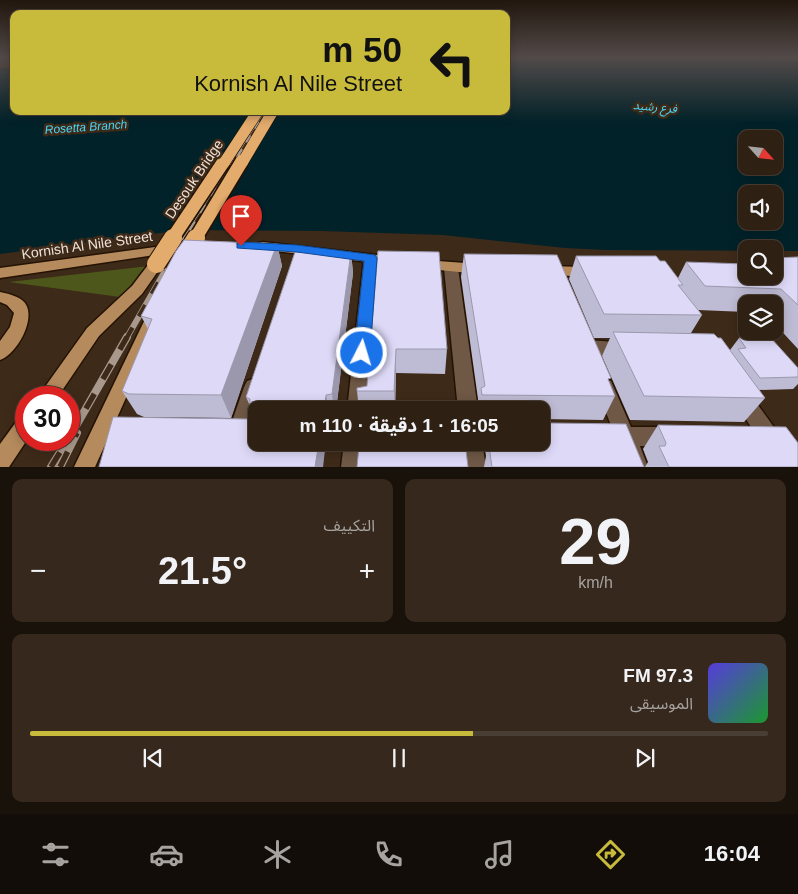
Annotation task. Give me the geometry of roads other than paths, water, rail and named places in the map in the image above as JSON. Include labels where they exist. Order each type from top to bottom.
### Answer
[{"type":"highway","name":"Desouk Bridge","points":[[156,264],[255,115]]},
{"type":"highway","points":[[177,269],[271,115]]},
{"type":"main road","name":"Kornish Al Nile Street","points":[[0,273],[141,253],[212,246]]},
{"type":"main road","points":[[250,246],[297,248],[451,268],[496,270]]},
{"type":"main road","points":[[55,386],[93,332],[137,290],[156,264]]},
{"type":"main road","points":[[536,271],[602,273]]},
{"type":"main road","points":[[0,298],[9,299],[19,305],[22,315],[19,328],[0,354]]},
{"type":"main road","points":[[84,466],[100,427],[162,300]]},
{"type":"main road","points":[[0,461],[15,440]]},
{"type":"street","points":[[291,267],[297,248]]},
{"type":"street","points":[[358,401],[371,258]]},
{"type":"street","points":[[451,268],[467,401]]},
{"type":"street","points":[[556,271],[563,288]]},
{"type":"street","points":[[581,330],[638,466]]},
{"type":"street","points":[[588,347],[638,348]]},
{"type":"street","points":[[252,401],[256,376]]},
{"type":"street","points":[[736,390],[760,439],[789,466]]},
{"type":"street","points":[[100,427],[120,428]]},
{"type":"street","points":[[219,430],[248,430]]},
{"type":"street","points":[[598,436],[683,438]]},
{"type":"street","points":[[352,466],[353,451]]},
{"type":"street","points":[[473,451],[475,466]]},
{"type":"water","points":[[0,79],[10,79],[10,115],[510,115],[510,79],[798,79],[798,251],[783,251],[783,240],[738,240],[738,251],[606,250],[565,248],[443,235],[321,231],[183,230],[0,254]]},
{"type":"railway","points":[[234,163],[264,115]]},
{"type":"railway","points":[[185,239],[235,161]]},
{"type":"railway","points":[[177,252],[186,238]]},
{"type":"railway","points":[[126,339],[165,271]]},
{"type":"railway","points":[[80,419],[127,337]]},
{"type":"railway","points":[[51,467],[61,451]]},
{"type":"railway","points":[[60,467],[68,451]]},
{"type":"water label","name":"فرع رشيد","points":[[655,107]]},
{"type":"water label","name":"Rosetta Branch","points":[[86,127]]}]
